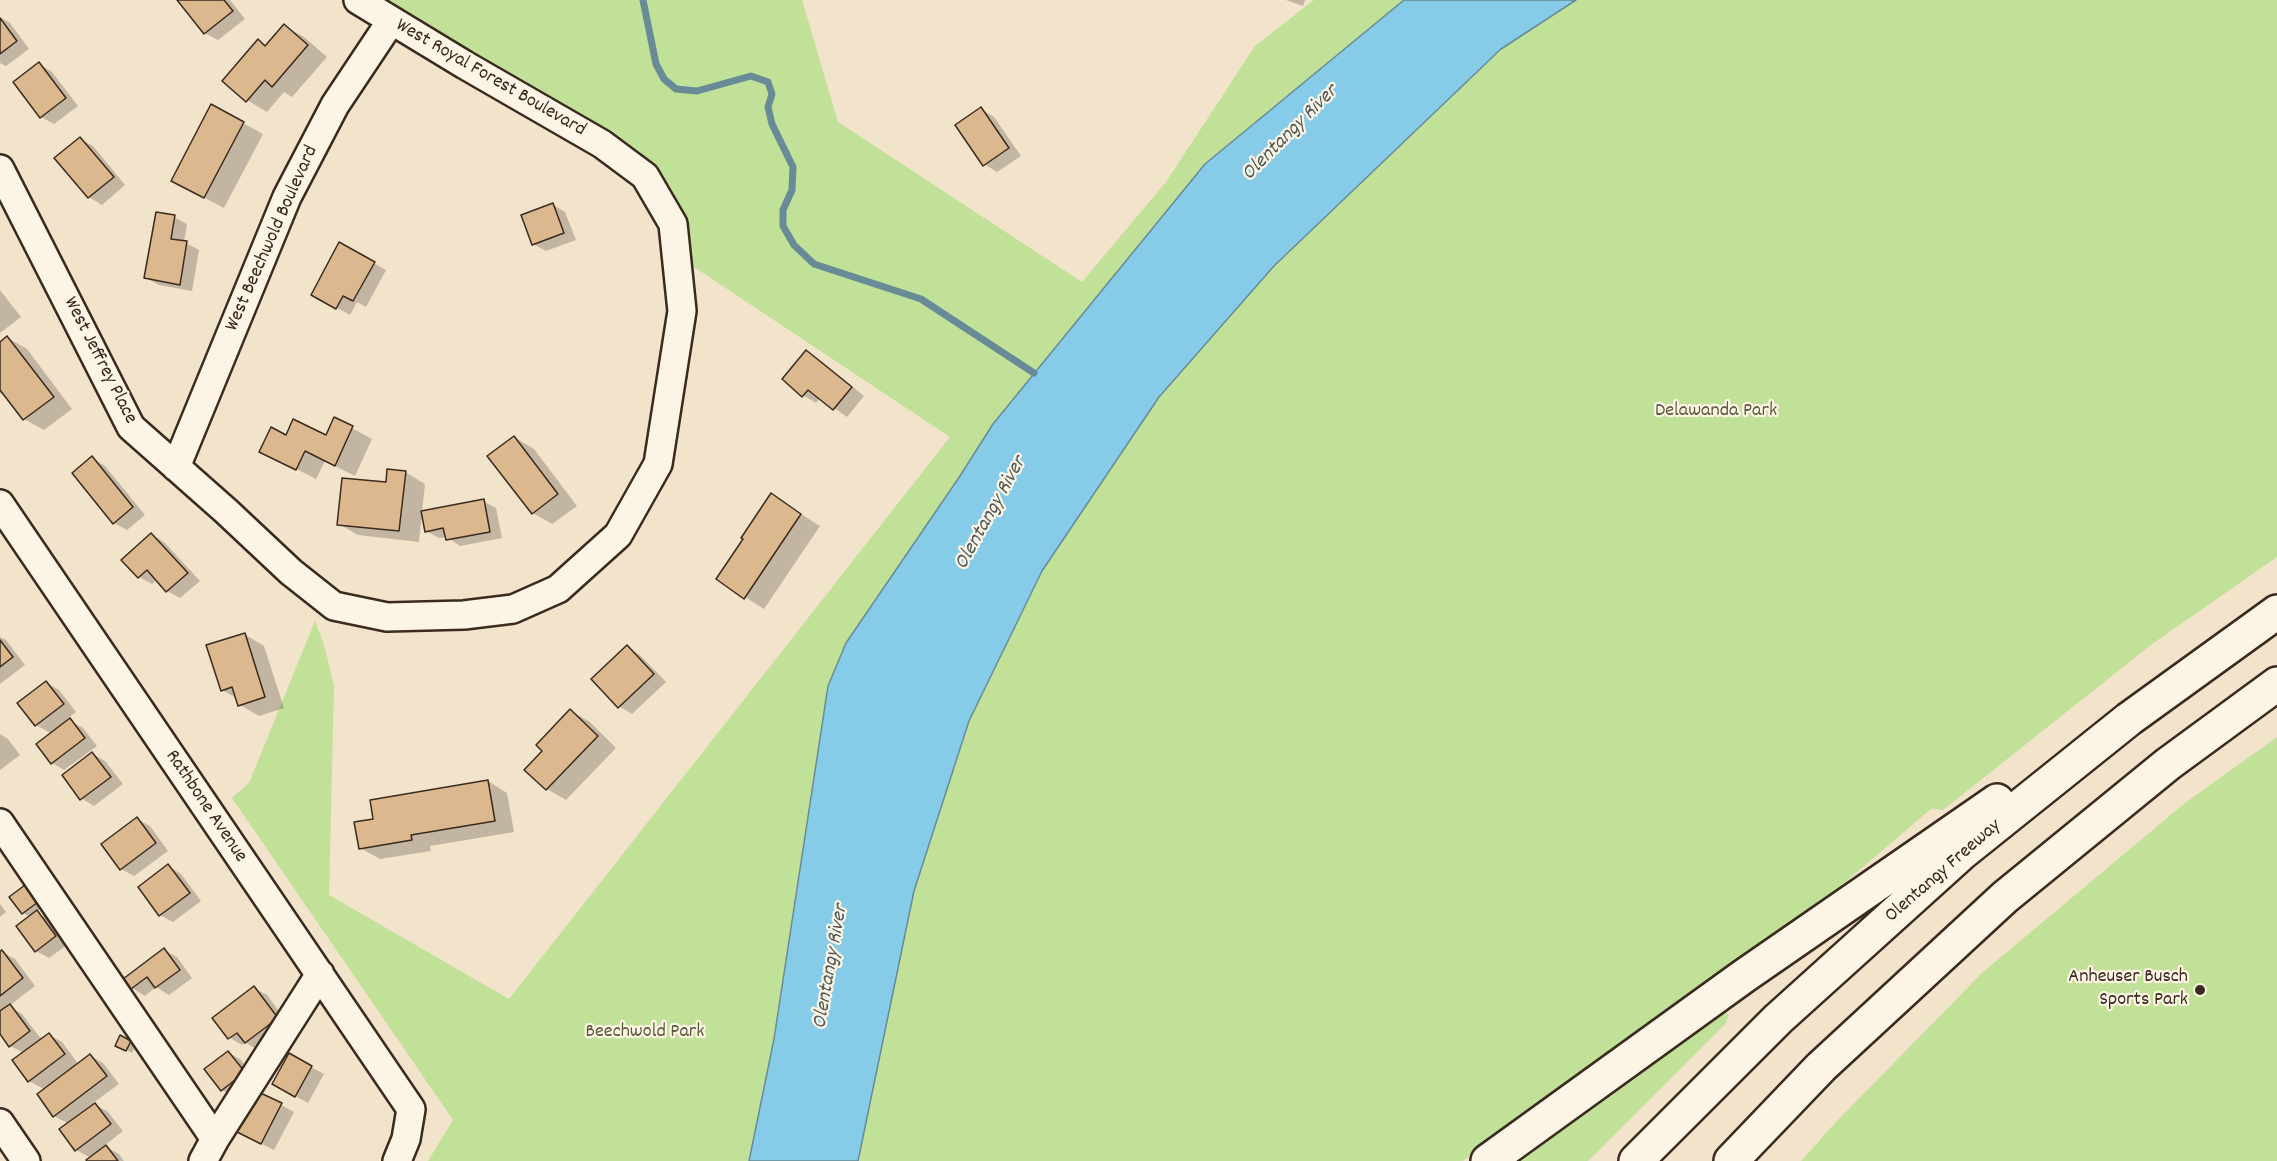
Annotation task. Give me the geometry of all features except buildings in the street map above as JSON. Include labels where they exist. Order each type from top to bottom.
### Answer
[{"type":"highway","name":"Olentangy Freeway","points":[[1636,1161],[1778,1019],[1937,876],[2129,719],[2277,612]]},
{"type":"highway","points":[[1731,1161],[1821,1067],[2005,897],[2168,764],[2277,684]]},
{"type":"highway","points":[[1488,1161],[1744,976],[1928,848],[1993,804],[2129,719]]},
{"type":"highway","points":[[1752,1161],[1821,1067]]},
{"type":"street","name":"West Royal Forest Boulevard","points":[[291,572],[334,606],[387,617],[464,615],[513,609],[558,589],[618,535],[658,464],[682,312],[672,224],[645,176],[602,144],[358,0]]},
{"type":"street","name":"West Beechwold Boulevard","points":[[176,466],[287,197],[335,105],[391,21]]},
{"type":"street","name":"West Jeffrey Place","points":[[0,169],[130,427],[176,466],[291,572]]},
{"type":"street","name":"Rathbone Avenue","points":[[0,504],[411,1109],[406,1139],[397,1161]]},
{"type":"street","points":[[0,823],[209,1150],[320,974]]},
{"type":"street","points":[[0,1123],[26,1161]]},
{"type":"green space","name":"Beechwold Park","points":[[358,0],[802,0],[838,122],[1082,282],[1166,182],[1255,46],[1314,0],[1404,0],[1372,28],[993,424],[846,643],[828,686],[774,1039],[749,1161],[428,1161],[453,1120],[232,798],[249,783],[315,621],[325,648],[334,686],[329,895],[509,999],[950,437],[676,255],[646,176]]},
{"type":"green space","name":"Delawanda Park","points":[[1576,0],[2277,0],[2277,557],[2152,644],[1943,810],[1931,809],[1823,901],[1756,954],[1568,1082],[1463,1161],[858,1161],[914,891],[969,721],[1042,571],[1159,397],[1274,266],[1502,49]]},
{"type":"green space","points":[[2277,737],[2277,1161],[1801,1161],[1835,1123],[1983,972],[2185,803]]},
{"type":"green space","points":[[1722,1012],[1729,1014],[1726,1023],[1588,1161],[1512,1161]]},
{"type":"water","name":"Olentangy River","points":[[1404,0],[1576,0],[1501,49],[1274,266],[1159,397],[1042,571],[969,721],[914,891],[858,1161],[749,1161],[774,1039],[828,686],[846,643],[993,424],[1205,164]]},
{"type":"waterway","points":[[643,0],[656,64],[664,79],[676,89],[697,91],[751,76],[768,82],[772,94],[768,107],[772,124],[793,167],[792,190],[783,210],[783,226],[794,245],[814,264],[921,299],[1034,373]]},
{"type":"place","name":"Anheuser Busch Sports Park","points":[[2200,990]]}]
